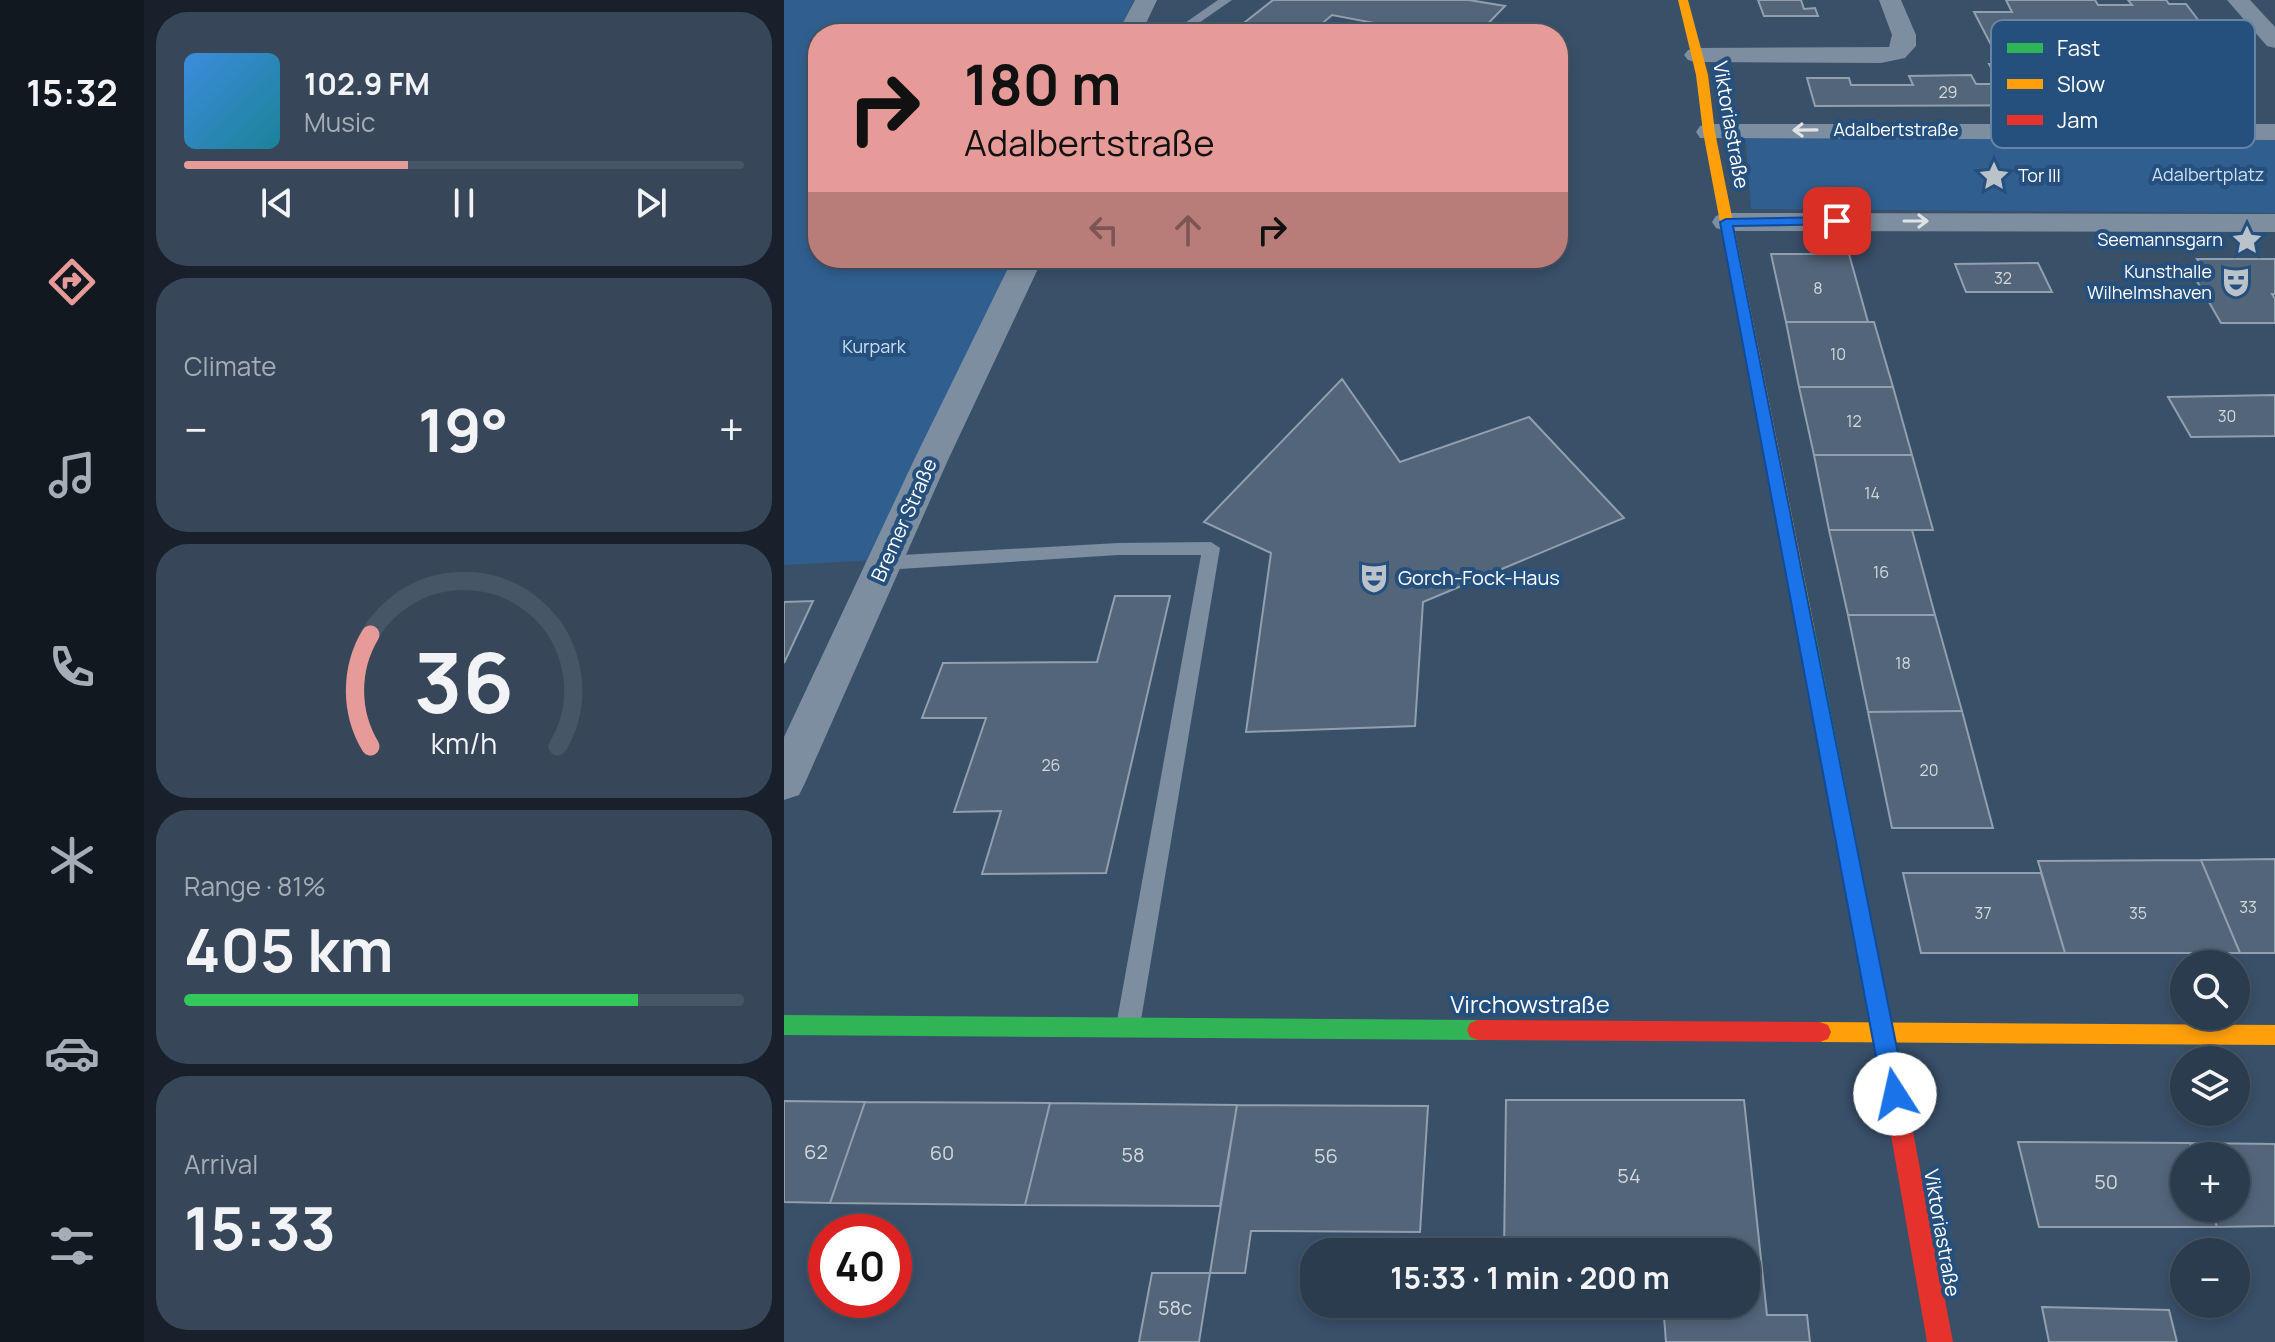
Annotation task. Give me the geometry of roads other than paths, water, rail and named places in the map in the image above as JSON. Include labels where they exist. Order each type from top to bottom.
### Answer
[{"type":"street","points":[[1134,24],[1146,0]]},
{"type":"street","name":"Viktoriastraße","points":[[1683,0],[1699,65],[1709,132],[1884,1032],[1940,1342]]},
{"type":"street","points":[[1699,65],[1787,56],[1881,56],[1897,53],[1904,46],[1904,35],[1890,0]]},
{"type":"street","points":[[2238,0],[2275,41]]},
{"type":"street","name":"Adalbertstraße","points":[[1709,132],[1991,132]]},
{"type":"street","points":[[1726,222],[2275,223]]},
{"type":"street","name":"Bremer Straße","points":[[784,783],[1023,268]]},
{"type":"street","name":"Virchowstraße","points":[[784,1025],[2275,1035]]},
{"type":"lane","points":[[1190,24],[1226,0]]},
{"type":"lane","points":[[884,563],[1118,549],[1211,548],[1128,1027]]},
{"type":"place","name":"Tor III","points":[[1994,176]]},
{"type":"place","name":"Seemannsgarn","points":[[2247,240]]},
{"type":"place","name":"Kunsthalle Wilhelmshaven","points":[[2236,282]]},
{"type":"place","name":"Gorch-Fock-Haus","points":[[1374,578]]},
{"type":"park label","name":"Adalbertplatz","points":[[2208,175]]},
{"type":"park label","name":"Kurpark","points":[[874,347]]}]
